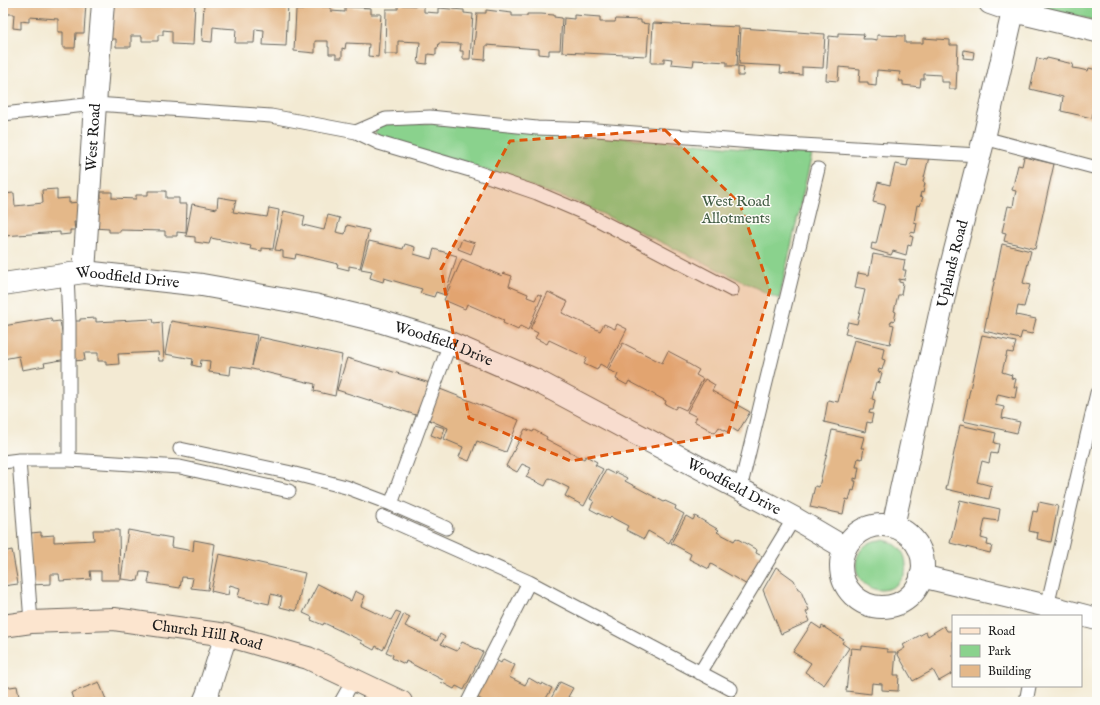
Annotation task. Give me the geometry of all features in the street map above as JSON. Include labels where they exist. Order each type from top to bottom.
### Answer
[{"type":"street","name":"West Road","points":[[76,273],[95,104],[103,3]]},
{"type":"street","points":[[990,3],[1014,7],[1097,31]]},
{"type":"street","name":"Uplands Road","points":[[893,526],[948,278],[982,146],[1014,7]]},
{"type":"street","name":"Woodfield Drive","points":[[3,284],[76,273],[202,285],[314,305],[376,320],[450,343],[535,380],[794,518],[845,548]]},
{"type":"street","points":[[870,526],[893,526],[904,532],[914,540],[920,551],[922,563],[921,576],[916,588],[906,598],[894,604],[881,606],[867,604],[856,597],[847,587],[842,575],[841,561],[845,548],[851,538],[870,526]]},
{"type":"street","points":[[921,576],[1046,611],[1072,615]]},
{"type":"street","points":[[1082,617],[1097,619]]},
{"type":"street","name":"Church Hill Road","points":[[3,626],[31,622],[114,620],[226,635],[308,658],[401,702]]},
{"type":"street","points":[[204,702],[226,635]]},
{"type":"lane","points":[[3,114],[95,104],[271,116],[356,132],[378,143],[470,170],[537,192],[591,216],[732,290]]},
{"type":"lane","points":[[356,132],[386,120],[430,117],[537,128],[596,130],[766,143],[982,146],[1097,168]]},
{"type":"lane","points":[[740,489],[818,169]]},
{"type":"lane","points":[[69,460],[69,322],[76,273]]},
{"type":"lane","points":[[391,504],[450,343]]},
{"type":"lane","points":[[1046,611],[1097,393]]},
{"type":"lane","points":[[180,449],[287,472],[346,487],[391,504],[446,528]]},
{"type":"lane","points":[[19,460],[31,622]]},
{"type":"lane","points":[[3,462],[19,460],[69,460],[180,467],[289,491]]},
{"type":"lane","points":[[383,517],[529,582],[731,690]]},
{"type":"lane","points":[[700,673],[794,518]]},
{"type":"lane","points":[[468,702],[529,582]]},
{"type":"lane","points":[[341,702],[354,679]]},
{"type":"lane","points":[[1026,702],[1029,687]]},
{"type":"highlighted area","points":[[665,130],[740,204],[770,290],[728,434],[571,461],[469,418],[441,269],[510,141]]},
{"type":"green space","points":[[1022,3],[1097,3],[1097,21]]},
{"type":"green space","name":"West Road Allotments","points":[[430,123],[696,143],[812,154],[779,299],[582,204],[461,161],[418,151],[378,139],[375,132],[380,124]]},
{"type":"green space","points":[[881,540],[891,542],[899,547],[904,555],[906,565],[904,575],[899,583],[891,588],[881,590],[871,588],[863,583],[858,575],[856,565],[858,555],[863,547],[871,542]]},
{"type":"building","points":[[3,3],[86,3],[84,33],[76,33],[75,48],[63,48],[63,32],[58,32],[58,19],[29,17],[29,22],[21,21],[21,29],[13,28],[14,14],[3,14]]},
{"type":"building","points":[[109,3],[195,3],[193,45],[172,44],[172,31],[163,30],[163,35],[158,35],[158,41],[142,41],[142,36],[131,36],[131,47],[116,47],[116,39],[107,39]]},
{"type":"building","points":[[204,3],[288,3],[286,46],[263,45],[264,30],[255,29],[254,43],[235,43],[236,29],[213,27],[212,42],[202,41]]},
{"type":"building","points":[[398,5],[424,6],[424,12],[438,13],[438,8],[464,10],[464,13],[473,14],[470,59],[463,59],[463,51],[460,51],[461,44],[439,43],[438,48],[436,48],[436,55],[428,54],[427,64],[418,63],[420,42],[398,41],[398,54],[385,54],[386,9],[398,9]]},
{"type":"building","points":[[303,6],[331,7],[331,11],[345,12],[345,7],[371,8],[371,14],[381,14],[378,57],[368,56],[369,44],[346,43],[345,49],[342,48],[342,58],[336,58],[336,54],[329,54],[328,41],[315,41],[315,53],[294,51],[296,10],[303,10]]},
{"type":"building","points":[[486,10],[512,13],[512,16],[541,14],[554,15],[554,17],[562,18],[560,50],[549,50],[549,55],[539,54],[539,49],[486,45],[485,60],[473,59],[477,13],[486,13]]},
{"type":"building","points":[[574,15],[600,17],[600,22],[615,22],[616,19],[641,20],[641,23],[649,24],[647,56],[562,52],[564,18],[574,19]]},
{"type":"building","points":[[653,23],[739,27],[737,66],[727,66],[727,62],[694,60],[693,66],[671,64],[672,59],[664,58],[664,63],[651,63]]},
{"type":"building","points":[[741,28],[825,34],[823,68],[802,67],[802,75],[780,73],[781,66],[739,64]]},
{"type":"building","points":[[838,33],[864,34],[863,39],[877,40],[877,35],[905,36],[905,43],[923,43],[923,38],[950,40],[950,45],[958,45],[956,89],[949,89],[949,82],[941,82],[941,75],[924,74],[924,79],[921,79],[920,87],[903,85],[903,81],[899,81],[900,72],[877,70],[876,86],[868,85],[868,82],[859,82],[860,69],[839,67],[838,81],[826,80],[829,36],[838,37]]},
{"type":"building","points":[[964,50],[974,52],[973,59],[963,58]]},
{"type":"building","points":[[1037,58],[1046,60],[1047,58],[1073,64],[1072,68],[1088,71],[1089,68],[1097,70],[1097,94],[1092,118],[1061,111],[1063,97],[1030,89]]},
{"type":"building","points":[[738,66],[744,67],[743,76],[738,76]]},
{"type":"building","points":[[909,156],[929,157],[923,182],[925,183],[923,193],[921,192],[920,196],[923,197],[920,206],[917,205],[914,222],[917,223],[915,233],[911,232],[910,236],[913,237],[911,246],[908,245],[906,255],[893,251],[891,255],[871,249],[872,243],[876,244],[885,205],[873,202],[878,182],[890,185],[895,164],[907,166]]},
{"type":"building","points":[[1024,157],[1054,164],[1035,249],[1004,241],[1006,233],[1002,232],[1008,206],[1013,207],[1016,191],[1012,190],[1018,165],[1022,166]]},
{"type":"building","points":[[57,189],[57,199],[69,198],[69,203],[79,202],[80,222],[74,222],[75,230],[70,230],[70,234],[60,235],[60,232],[3,236],[3,194],[14,193],[15,206],[43,203],[42,190]]},
{"type":"building","points":[[148,191],[166,191],[166,198],[179,198],[179,204],[187,204],[186,233],[177,232],[177,236],[165,236],[165,231],[120,230],[120,232],[109,232],[109,229],[93,228],[93,198],[101,198],[101,192],[112,192],[112,198],[136,199],[136,195],[148,195]]},
{"type":"building","points":[[218,197],[236,200],[233,212],[267,217],[269,208],[279,210],[273,249],[262,248],[262,251],[250,249],[251,246],[211,238],[209,244],[195,242],[195,237],[186,236],[192,204],[217,209]]},
{"type":"building","points":[[284,211],[305,216],[303,225],[324,230],[328,215],[340,218],[336,232],[345,234],[347,225],[369,230],[360,268],[349,266],[349,270],[337,267],[338,264],[296,254],[295,259],[283,257],[283,251],[275,250]]},
{"type":"building","points":[[462,239],[475,243],[471,254],[458,249]]},
{"type":"building","points":[[369,241],[403,249],[405,244],[415,247],[414,254],[431,259],[434,249],[457,256],[445,295],[436,292],[434,297],[420,293],[422,289],[384,278],[383,282],[370,278],[372,271],[361,269]]},
{"type":"building","points":[[1002,244],[1031,251],[1023,283],[1030,285],[1024,307],[1018,306],[1016,315],[1036,319],[1032,334],[1022,332],[1020,339],[984,331]]},
{"type":"building","points":[[873,254],[905,260],[903,270],[906,270],[904,280],[899,279],[899,282],[903,283],[901,295],[898,295],[894,311],[896,312],[894,321],[892,320],[890,324],[894,325],[890,344],[845,334],[848,322],[857,324],[865,290],[855,288],[858,273],[869,275]]},
{"type":"building","points":[[462,259],[502,276],[503,273],[512,276],[509,286],[528,294],[527,297],[535,300],[538,294],[542,296],[528,330],[520,326],[518,330],[503,323],[504,320],[467,304],[465,309],[444,300]]},
{"type":"building","points":[[548,292],[568,302],[562,313],[600,331],[604,324],[615,329],[617,324],[627,329],[607,368],[600,364],[597,370],[584,364],[587,358],[549,340],[547,344],[535,338],[538,333],[530,329]]},
{"type":"building","points":[[51,318],[52,322],[60,321],[67,359],[44,363],[45,366],[22,370],[19,356],[3,359],[3,326]]},
{"type":"building","points":[[96,318],[96,322],[153,319],[154,323],[162,322],[164,361],[159,361],[158,352],[118,354],[119,364],[106,365],[106,361],[98,361],[98,353],[84,353],[85,360],[73,361],[71,321]]},
{"type":"building","points":[[171,321],[257,335],[252,366],[259,337],[342,355],[335,396],[314,391],[315,384],[252,369],[231,366],[230,375],[209,372],[210,361],[201,360],[200,367],[192,365],[193,359],[165,354]]},
{"type":"building","points":[[982,335],[1016,342],[1013,353],[1007,352],[1002,372],[1012,375],[1011,378],[1016,379],[1014,387],[1017,387],[1015,398],[998,394],[995,405],[1004,407],[1002,418],[1020,422],[1017,433],[963,421]]},
{"type":"building","points":[[854,340],[884,348],[882,359],[885,360],[882,370],[879,369],[878,372],[882,373],[879,383],[876,382],[872,399],[875,400],[873,410],[870,410],[869,413],[873,414],[871,423],[867,422],[865,432],[824,422],[828,400],[838,402]]},
{"type":"building","points":[[623,343],[662,363],[668,351],[687,361],[687,363],[699,370],[696,375],[703,379],[686,410],[677,406],[675,409],[665,404],[666,401],[629,381],[627,385],[616,379],[618,374],[608,370]]},
{"type":"building","points":[[347,358],[430,383],[419,416],[337,390]]},
{"type":"building","points":[[705,379],[715,385],[712,391],[750,412],[738,432],[730,427],[727,432],[719,427],[715,433],[694,421],[697,417],[687,412]]},
{"type":"building","points":[[440,389],[519,420],[506,452],[477,441],[469,461],[459,457],[463,447],[444,439],[448,428],[427,419]]},
{"type":"building","points":[[435,425],[445,428],[441,439],[431,435]]},
{"type":"building","points":[[960,425],[996,433],[994,443],[999,444],[997,454],[991,453],[989,463],[982,461],[977,482],[992,486],[989,499],[946,489]]},
{"type":"building","points":[[525,429],[533,432],[534,430],[547,437],[546,439],[584,459],[586,456],[597,462],[595,465],[603,469],[584,506],[565,496],[569,488],[549,478],[545,486],[526,477],[531,468],[522,464],[517,472],[506,466]]},
{"type":"building","points":[[832,430],[864,437],[861,448],[864,448],[862,459],[858,458],[856,467],[859,467],[857,479],[854,478],[854,481],[856,481],[854,491],[852,490],[849,500],[846,499],[843,514],[810,507],[815,486],[819,487]]},
{"type":"building","points":[[606,470],[614,474],[615,472],[627,478],[625,481],[664,502],[665,501],[676,506],[675,509],[684,514],[669,543],[648,531],[644,539],[626,530],[628,526],[611,517],[609,519],[590,509],[594,501],[590,499]]},
{"type":"building","points":[[960,500],[1000,509],[998,521],[985,519],[981,538],[988,540],[987,545],[992,546],[990,553],[950,543]]},
{"type":"building","points":[[1039,502],[1058,506],[1051,542],[1037,539],[1038,533],[1029,531],[1033,511],[1037,512]]},
{"type":"building","points":[[686,516],[693,520],[695,516],[719,530],[717,532],[734,541],[736,538],[757,550],[756,553],[764,557],[749,586],[711,564],[709,569],[689,559],[691,554],[671,543]]},
{"type":"building","points":[[93,530],[119,530],[120,580],[101,580],[101,571],[90,571],[91,579],[60,581],[59,574],[51,574],[51,584],[30,585],[31,533],[41,532],[41,536],[54,535],[54,542],[94,540]]},
{"type":"building","points":[[128,530],[172,538],[171,547],[193,551],[194,540],[215,544],[208,590],[191,588],[193,578],[182,577],[180,588],[148,583],[150,573],[145,572],[140,572],[138,581],[121,579]]},
{"type":"building","points":[[12,550],[18,584],[3,586],[3,552]]},
{"type":"building","points":[[219,554],[305,573],[296,611],[280,607],[282,597],[271,594],[269,604],[238,597],[240,588],[230,585],[228,595],[211,591]]},
{"type":"building","points":[[776,567],[794,580],[798,589],[800,589],[809,610],[806,612],[810,621],[781,634],[763,590]]},
{"type":"building","points":[[318,584],[351,601],[355,591],[365,596],[361,606],[391,620],[396,611],[401,613],[383,650],[376,646],[374,650],[361,643],[362,641],[324,623],[323,625],[311,620],[312,617],[303,613]]},
{"type":"building","points":[[404,614],[410,617],[405,626],[437,641],[440,634],[445,637],[441,644],[457,651],[462,642],[483,652],[464,690],[456,686],[454,689],[441,682],[443,680],[406,661],[405,664],[392,658],[393,655],[386,652]]},
{"type":"building","points":[[812,623],[821,629],[822,626],[844,640],[842,643],[849,648],[824,685],[805,672],[811,663],[793,652]]},
{"type":"building","points":[[944,626],[947,631],[952,631],[952,674],[939,681],[933,670],[913,681],[897,653],[905,648],[903,645],[915,638],[926,632],[928,636]]},
{"type":"building","points":[[862,646],[887,649],[887,652],[896,652],[894,675],[899,675],[898,691],[882,690],[882,684],[872,683],[871,694],[846,691],[851,648],[862,649]]},
{"type":"building","points":[[494,659],[501,663],[503,659],[515,665],[509,677],[525,685],[529,678],[541,685],[542,683],[552,688],[544,702],[482,702],[482,700],[475,696]]},
{"type":"building","points":[[99,682],[107,702],[74,702],[71,693]]},
{"type":"building","points":[[560,682],[573,688],[568,697],[574,699],[573,702],[549,702]]},
{"type":"building","points":[[17,686],[20,702],[3,702],[3,688]]}]
